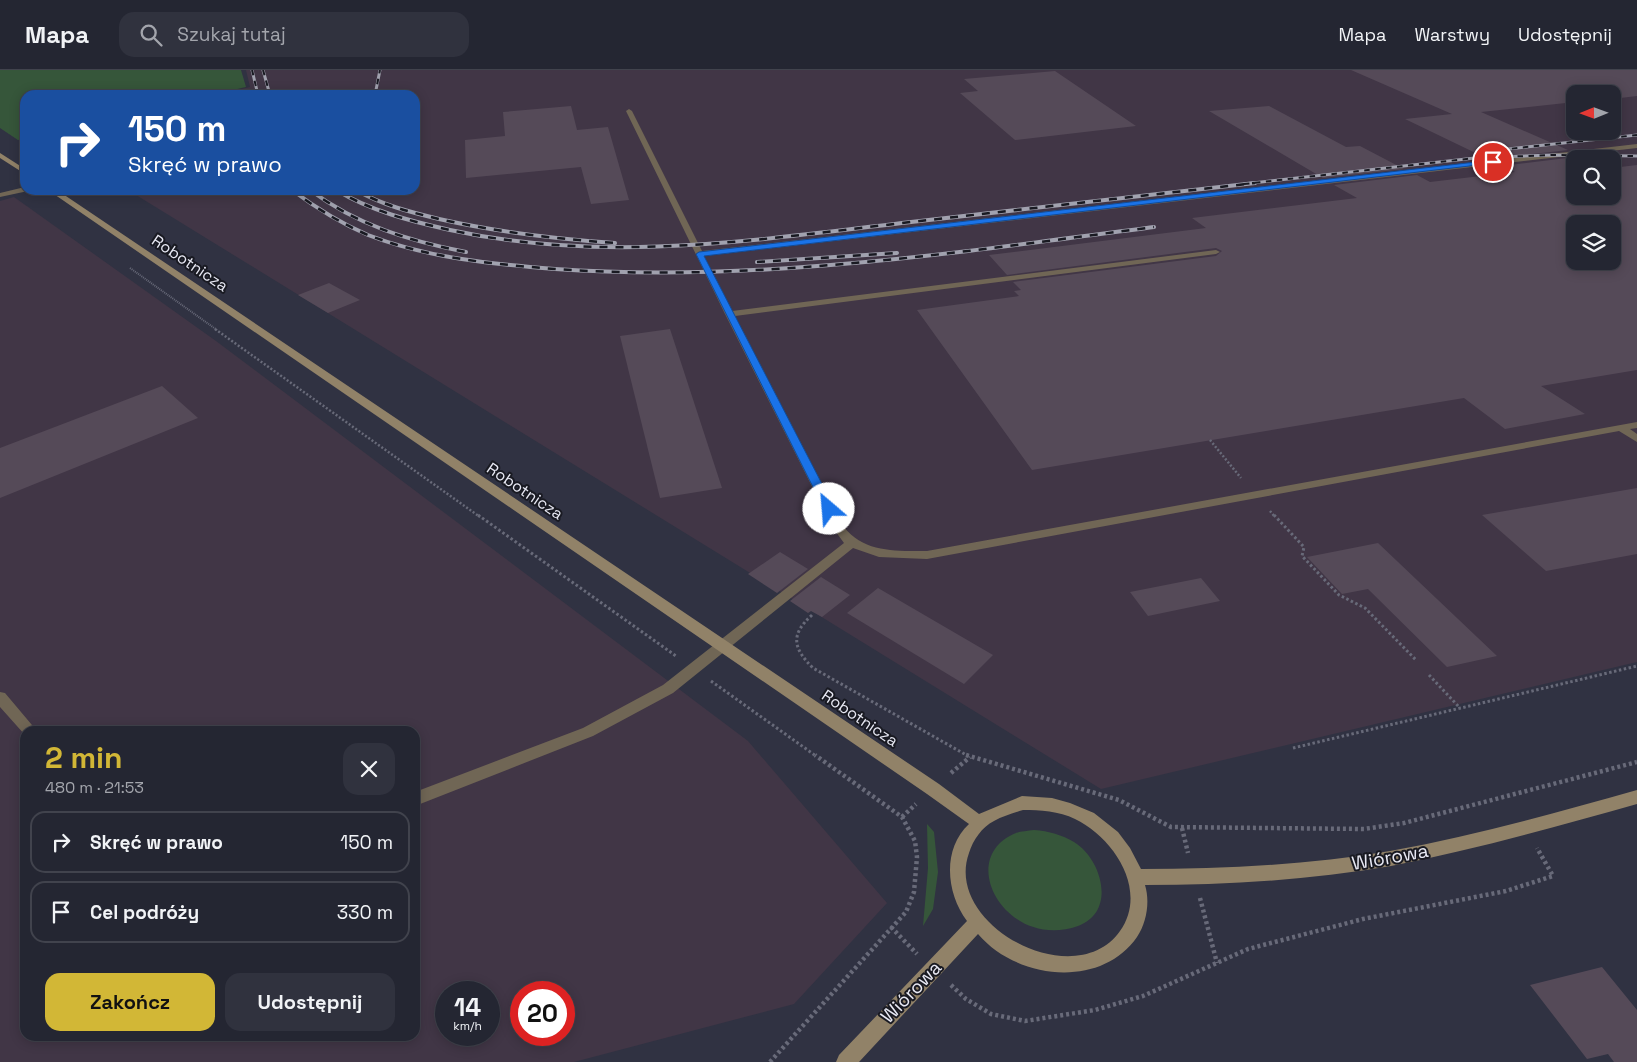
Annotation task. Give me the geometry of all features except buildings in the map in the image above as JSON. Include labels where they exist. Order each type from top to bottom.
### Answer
[{"type":"street","points":[[629,110],[729,314],[839,528],[852,543],[873,551],[904,555],[927,555],[1637,425]]},
{"type":"street","points":[[699,254],[1637,146]]},
{"type":"street","points":[[0,155],[20,169]]},
{"type":"street","points":[[0,195],[20,190]]},
{"type":"street","name":"Robotnicza","points":[[59,195],[933,789],[978,822]]},
{"type":"street","points":[[729,314],[1216,252]]},
{"type":"street","points":[[1621,428],[1637,439]]},
{"type":"street","points":[[420,797],[588,732],[668,689],[852,543]]},
{"type":"street","points":[[0,697],[26,726]]},
{"type":"street","name":"Wiórowa","points":[[1137,877],[1194,877],[1342,865],[1423,852],[1526,828],[1637,797]]},
{"type":"street","points":[[1022,803],[1048,804],[1071,810],[1096,823],[1109,833],[1129,858],[1137,877],[1139,906],[1130,933],[1114,950],[1092,961],[1066,965],[1034,961],[1011,952],[993,940],[977,923],[966,906],[959,891],[957,871],[959,853],[966,837],[978,822],[991,813],[1022,803]]},
{"type":"street","name":"Wiórowa","points":[[846,1062],[977,923]]},
{"type":"path","points":[[124,264],[902,817],[915,841],[917,857],[914,892],[906,912],[770,1062]]},
{"type":"path","points":[[1210,440],[1254,495],[1304,547],[1302,556],[1338,595],[1365,608],[1416,660]]},
{"type":"path","points":[[812,615],[802,622],[798,629],[796,645],[802,658],[813,668],[970,757],[1119,800],[1171,828],[1364,829],[1404,823],[1637,762]]},
{"type":"path","points":[[1293,748],[1637,666]]},
{"type":"path","points":[[1429,675],[1460,708]]},
{"type":"path","points":[[966,999],[991,1014],[1025,1021],[1095,1010],[1143,996],[1248,949],[1363,919],[1506,891],[1553,876],[1526,828]]},
{"type":"shaded area","points":[[246,70],[1637,70],[1637,662],[1101,789],[136,195],[420,195],[420,90],[237,90],[250,87]]},
{"type":"shaded area","points":[[14,197],[216,341],[748,741],[887,903],[794,1004],[574,1062],[0,1062],[0,201]]},
{"type":"green space","points":[[0,70],[241,70],[246,87],[233,90],[20,90],[20,140],[0,128]]},
{"type":"green space","points":[[927,824],[934,832],[938,872],[933,909],[923,926],[928,868]]},
{"type":"green space","points":[[1034,830],[1065,837],[1074,842],[1092,860],[1098,872],[1101,898],[1098,909],[1090,919],[1078,926],[1052,930],[1029,926],[1010,914],[997,898],[989,880],[989,862],[998,845],[1016,833]]},
{"type":"railway","points":[[252,70],[257,90]]},
{"type":"railway","points":[[263,70],[269,90]]},
{"type":"railway","points":[[376,90],[380,70]]},
{"type":"railway","points":[[1490,151],[1637,135]]},
{"type":"railway","points":[[1244,184],[1475,158],[1553,155],[1637,156]]},
{"type":"railway","points":[[345,195],[377,210],[450,230],[508,240],[566,246],[624,247],[681,245],[795,236],[1255,183]]},
{"type":"railway","points":[[299,195],[328,215],[368,235],[436,255],[508,265],[630,272],[705,272],[855,263],[1154,227]]},
{"type":"railway","points":[[318,195],[346,213],[384,230],[424,243],[466,252]]},
{"type":"railway","points":[[366,195],[396,208],[461,224],[527,234],[615,243]]},
{"type":"railway","points":[[757,262],[897,253]]},
{"type":"route","points":[[829,509],[699,254],[1493,162]]}]
